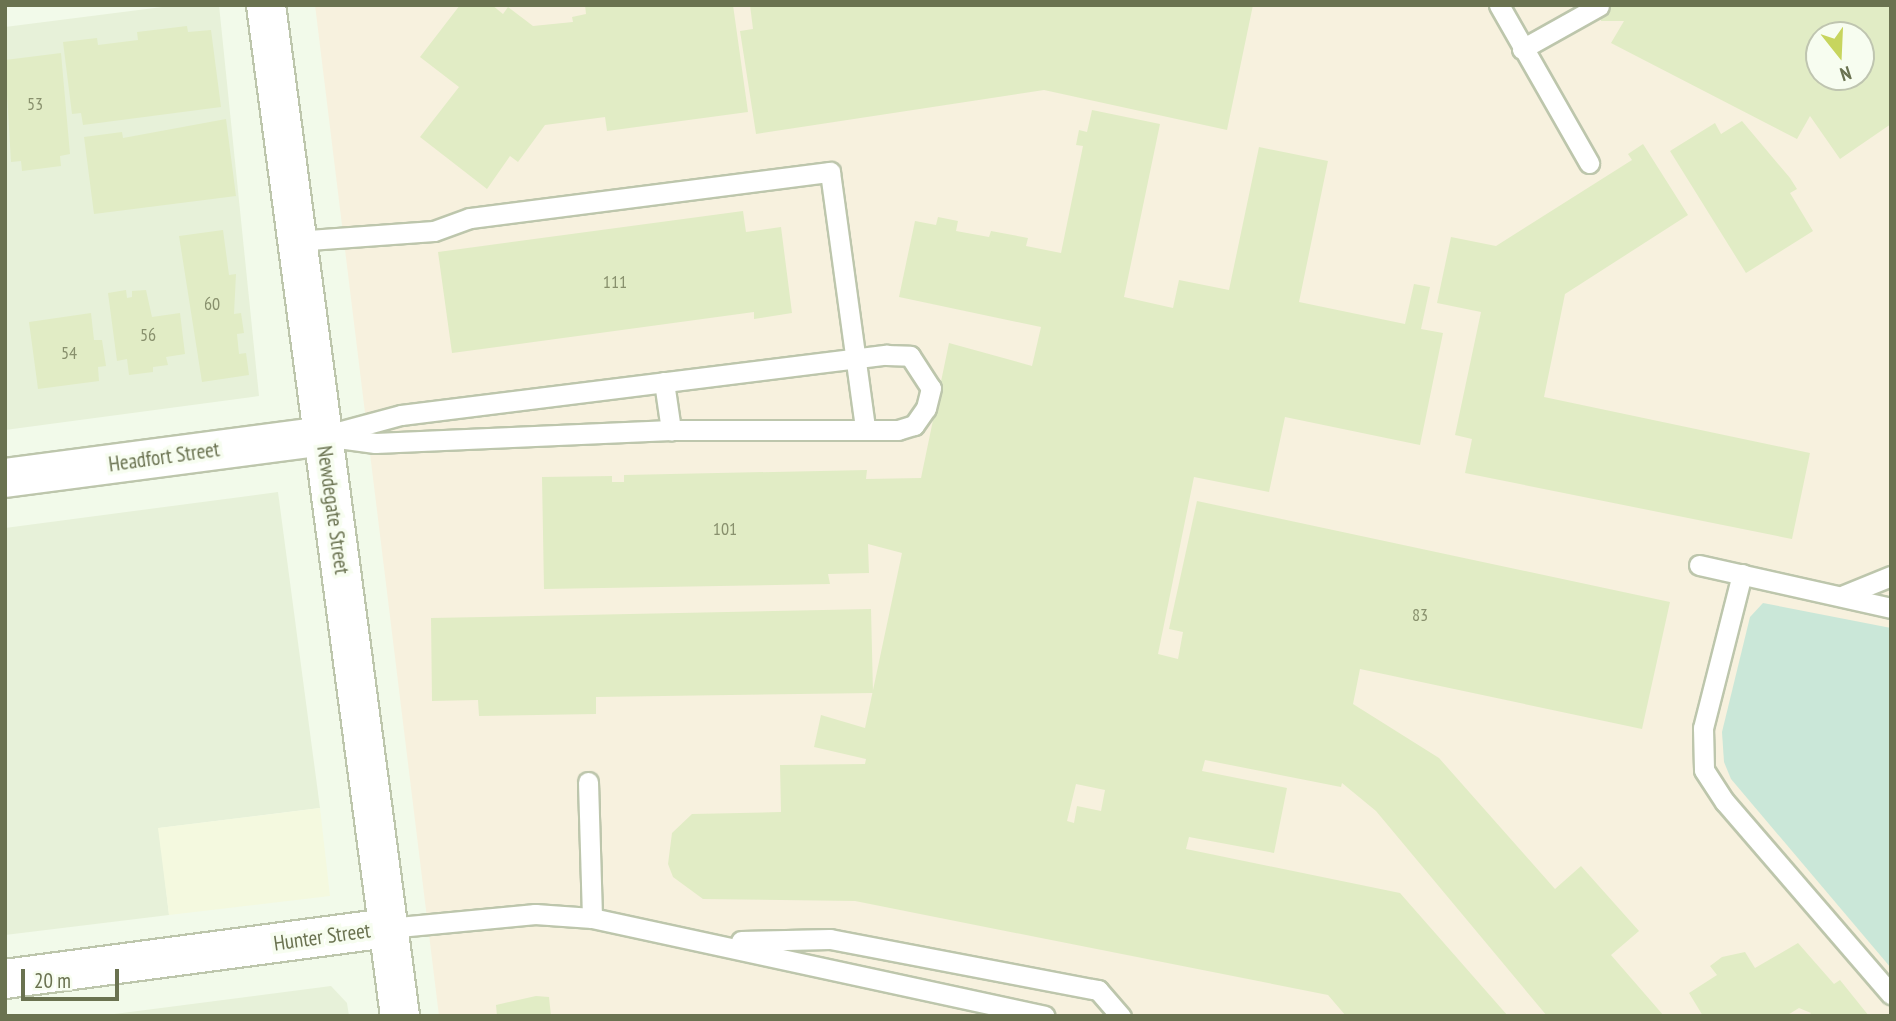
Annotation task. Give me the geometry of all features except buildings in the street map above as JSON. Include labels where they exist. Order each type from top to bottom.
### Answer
[{"type":"street","name":"Newdegate Street","points":[[266,5],[295,241],[400,1016]]},
{"type":"street","name":"Headfort Street","points":[[5,478],[323,436]]},
{"type":"street","name":"Hunter Street","points":[[5,979],[388,928]]},
{"type":"lane","points":[[1499,5],[1590,163]]},
{"type":"lane","points":[[1522,49],[1599,6]]},
{"type":"lane","points":[[295,241],[434,231],[470,218],[830,172],[858,358],[865,428]]},
{"type":"lane","points":[[910,356],[931,388],[926,408],[914,425],[898,430],[671,430],[375,443],[323,436],[401,415],[858,358],[910,356]]},
{"type":"lane","points":[[664,382],[671,430]]},
{"type":"lane","points":[[1699,565],[1891,608]]},
{"type":"lane","points":[[1742,574],[1703,728],[1704,770],[1724,802],[1891,994]]},
{"type":"lane","points":[[1843,596],[1891,576]]},
{"type":"lane","points":[[588,782],[592,918]]},
{"type":"lane","points":[[388,928],[534,914],[592,918],[712,941],[801,965],[1044,1016]]},
{"type":"lane","points":[[712,941],[830,939],[1098,990],[1121,1016]]},
{"type":"shaded area","points":[[178,5],[219,5],[259,396],[5,430],[5,27]]},
{"type":"shaded area","points":[[315,5],[1891,5],[1891,1016],[439,1016]]},
{"type":"shaded area","points":[[278,492],[320,808],[159,828],[169,915],[5,935],[5,528]]},
{"type":"shaded area","points":[[1763,603],[1891,628],[1891,968],[1731,779],[1724,762],[1722,732],[1750,617]]},
{"type":"shaded area","points":[[320,808],[330,896],[169,915],[158,828]]},
{"type":"shaded area","points":[[331,986],[347,1003],[349,1016],[99,1016]]}]
